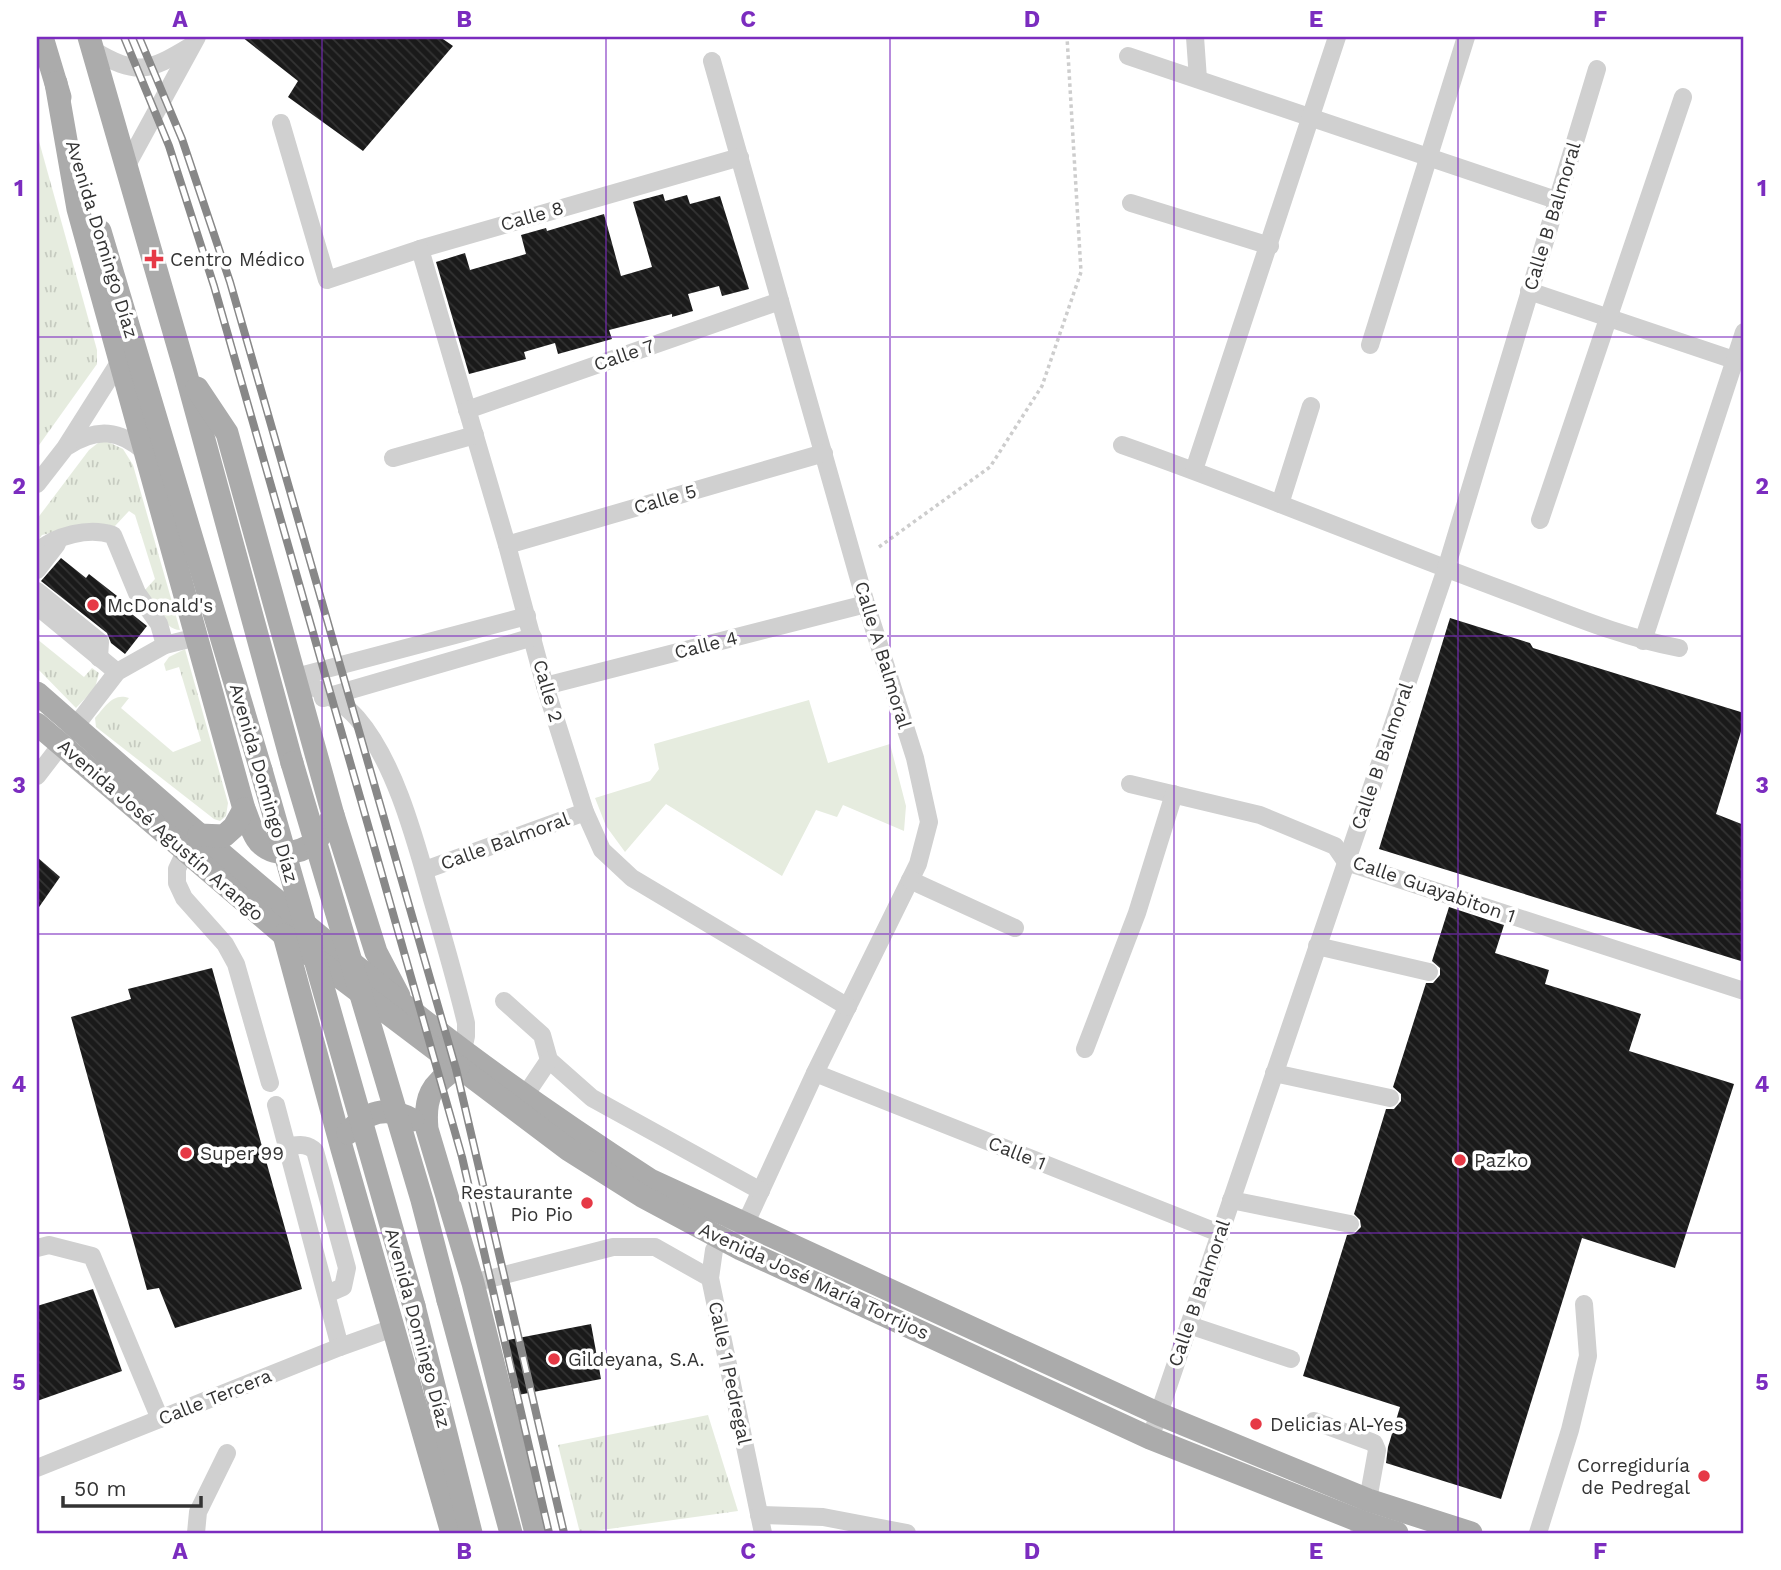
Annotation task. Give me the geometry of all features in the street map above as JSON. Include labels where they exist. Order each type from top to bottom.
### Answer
[{"type":"main road","name":"Avenida Domingo Díaz","points":[[42,37],[261,770],[414,1306],[471,1533]]},
{"type":"main road","name":"Avenida Domingo Díaz","points":[[91,43],[185,370],[292,763],[422,1200],[511,1533]]},
{"type":"main road","points":[[56,83],[78,209],[244,809],[258,841],[274,852],[292,854],[309,848],[324,834],[333,815]]},
{"type":"main road","points":[[185,370],[226,433],[333,815],[376,952],[404,1005]]},
{"type":"main road","name":"Avenida José Agustín Arango","points":[[37,693],[69,736],[192,843],[404,1005]]},
{"type":"main road","name":"Avenida José Agustín Arango","points":[[38,728],[69,736]]},
{"type":"main road","points":[[192,843],[223,836],[234,827],[244,809]]},
{"type":"main road","name":"Avenida José Agustín Arango","points":[[192,843],[284,935]]},
{"type":"main road","points":[[284,935],[452,1533]]},
{"type":"main road","name":"Avenida José María Torrijos","points":[[284,935],[520,1102],[577,1133],[650,1180],[1159,1414],[1363,1519],[1471,1533]]},
{"type":"main road","name":"Avenida José María Torrijos","points":[[404,1005],[460,1058]]},
{"type":"main road","points":[[460,1058],[430,1092],[426,1110],[427,1129],[473,1283],[536,1533]]},
{"type":"main road","name":"Avenida José María Torrijos","points":[[520,1102],[569,1150],[631,1189],[721,1239],[1150,1438],[1397,1533]]},
{"type":"main road","points":[[342,1149],[349,1132],[364,1117],[384,1111],[402,1114],[427,1129]]},
{"type":"street","points":[[1195,37],[1198,79]]},
{"type":"street","points":[[1194,470],[1337,37]]},
{"type":"street","points":[[1370,345],[1466,37]]},
{"type":"street","points":[[91,43],[122,66],[146,68],[165,62],[194,41]]},
{"type":"street","points":[[127,165],[194,41]]},
{"type":"street","points":[[1128,56],[1556,200]]},
{"type":"street","name":"Calle A Balmoral","points":[[712,61],[866,604],[915,758],[929,822],[918,864],[815,1073],[750,1214],[740,1223]]},
{"type":"street","name":"Calle B Balmoral","points":[[1150,1438],[1446,569],[1597,69]]},
{"type":"street","points":[[1540,520],[1682,97]]},
{"type":"street","name":"Calle 8","points":[[281,123],[327,280],[420,248],[740,157]]},
{"type":"street","points":[[1131,203],[1270,246]]},
{"type":"street","name":"Calle 2","points":[[420,248],[507,545],[545,687],[585,812],[602,850],[632,878],[848,1007]]},
{"type":"street","points":[[1529,291],[1734,360]]},
{"type":"street","name":"Calle 7","points":[[467,410],[780,301]]},
{"type":"street","points":[[1643,641],[1744,332]]},
{"type":"street","points":[[37,484],[65,448],[120,362]]},
{"type":"street","points":[[1280,504],[1311,406]]},
{"type":"street","points":[[65,448],[80,438],[97,433],[115,434],[132,440],[145,452]]},
{"type":"street","points":[[393,458],[475,435]]},
{"type":"street","points":[[1122,445],[1643,641],[1679,648]]},
{"type":"street","name":"Calle 5","points":[[507,545],[824,453]]},
{"type":"street","points":[[37,552],[49,541],[61,538],[99,530],[113,535],[137,593],[159,624],[165,645]]},
{"type":"street","points":[[37,570],[61,538]]},
{"type":"street","points":[[37,592],[100,642],[99,658]]},
{"type":"street","name":"Calle 4","points":[[545,687],[866,604]]},
{"type":"street","points":[[37,606],[117,673]]},
{"type":"street","points":[[296,677],[527,616]]},
{"type":"street","points":[[37,776],[117,673],[165,645],[197,637]]},
{"type":"street","points":[[303,703],[533,637]]},
{"type":"street","points":[[296,677],[329,696],[356,717],[379,748],[425,870],[466,1023],[466,1036],[460,1058]]},
{"type":"street","name":"Calle Guayabiton 1","points":[[1130,784],[1260,815],[1335,846],[1346,862],[1744,991]]},
{"type":"street","points":[[1084,1049],[1137,913],[1174,794]]},
{"type":"street","name":"Calle Balmoral","points":[[425,870],[585,812]]},
{"type":"street","points":[[192,843],[177,869],[177,883],[184,898],[225,944],[236,964],[270,1083]]},
{"type":"street","points":[[910,880],[1015,928]]},
{"type":"street","points":[[1317,946],[1429,972]]},
{"type":"street","points":[[504,1001],[542,1035],[549,1060],[592,1098],[761,1191]]},
{"type":"street","points":[[520,1102],[549,1060]]},
{"type":"street","name":"Calle 1","points":[[815,1073],[1219,1233]]},
{"type":"street","points":[[1274,1073],[1390,1098]]},
{"type":"street","points":[[276,1105],[340,1347]]},
{"type":"street","points":[[288,1146],[300,1144],[315,1152],[347,1268],[344,1287],[327,1294]]},
{"type":"street","points":[[1231,1200],[1350,1224]]},
{"type":"street","points":[[721,1239],[740,1223]]},
{"type":"street","name":"Calle 1 Pedregal","points":[[721,1239],[713,1250],[710,1278],[763,1533]]},
{"type":"street","points":[[37,1248],[49,1245],[92,1256],[160,1419]]},
{"type":"street","points":[[473,1283],[613,1247],[655,1247],[710,1278]]},
{"type":"street","points":[[1538,1533],[1570,1430],[1588,1356],[1584,1304]]},
{"type":"street","points":[[1189,1325],[1291,1359]]},
{"type":"street","name":"Calle Tercera","points":[[37,1468],[393,1328]]},
{"type":"street","points":[[1314,1421],[1374,1443],[1377,1450],[1363,1519]]},
{"type":"street","points":[[196,1533],[198,1512],[227,1453]]},
{"type":"street","points":[[760,1515],[823,1517],[907,1533]]},
{"type":"path","points":[[879,547],[990,467],[1042,386],[1081,272],[1066,37]]},
{"type":"green space","points":[[37,134],[97,350],[97,364],[37,448]]},
{"type":"green space","points":[[106,441],[123,449],[133,465],[180,630],[164,621],[144,591],[155,579],[135,515],[129,511],[114,527],[93,523],[42,535],[37,542],[37,519],[89,450]]},
{"type":"green space","points":[[37,639],[84,677],[92,668],[99,673],[95,688],[76,708],[37,668]]},
{"type":"green space","points":[[185,649],[228,803],[226,816],[220,821],[96,727],[95,718],[106,705],[118,697],[123,697],[129,698],[121,708],[173,752],[201,741],[179,667],[166,671],[164,664],[169,657]]},
{"type":"green space","points":[[809,700],[828,763],[890,744],[906,806],[904,831],[843,805],[837,817],[816,810],[782,876],[666,804],[625,852],[606,826],[595,798],[650,781],[659,769],[654,744]]},
{"type":"green space","points":[[708,1415],[738,1511],[580,1533],[558,1445]]},
{"type":"building","points":[[242,37],[440,37],[453,46],[363,151],[288,97],[298,81]]},
{"type":"building","points":[[663,194],[665,201],[687,195],[690,204],[720,196],[749,289],[722,296],[719,286],[688,294],[693,311],[609,330],[612,339],[558,354],[555,343],[524,352],[526,359],[469,374],[436,262],[465,253],[470,270],[526,254],[521,235],[546,228],[547,231],[604,214],[621,276],[652,267],[633,202]]},
{"type":"building","name":"McDonald's","points":[[61,558],[86,578],[89,574],[126,603],[123,607],[147,626],[125,654],[111,643],[107,633],[41,581]]},
{"type":"building","points":[[1450,618],[1530,643],[1533,648],[1744,713],[1744,722],[1716,814],[1744,825],[1744,962],[1379,849]]},
{"type":"building","points":[[37,857],[60,877],[37,910]]},
{"type":"building","name":"Pazko","points":[[1449,907],[1504,925],[1495,953],[1549,970],[1545,984],[1641,1014],[1629,1051],[1734,1084],[1675,1268],[1582,1238],[1501,1499],[1386,1463],[1400,1407],[1303,1376],[1347,1235],[1354,1234],[1361,1227],[1360,1220],[1354,1214],[1386,1109],[1394,1109],[1401,1101],[1401,1094],[1393,1087],[1426,983],[1433,983],[1440,975],[1440,968],[1432,961]]},
{"type":"building","name":"Super 99","points":[[212,968],[302,1289],[175,1328],[159,1288],[147,1290],[71,1017],[131,999],[128,989]]},
{"type":"building","points":[[93,1289],[122,1371],[37,1401],[37,1306]]},
{"type":"building","name":"Gildeyana, S.A.","points":[[591,1324],[601,1379],[518,1395],[508,1340]]},
{"type":"railway","points":[[124,37],[169,146],[214,286],[362,804],[462,1157],[549,1533]]},
{"type":"railway","points":[[139,37],[182,139],[230,282],[456,1069],[564,1533]]},
{"type":"place","name":"Centro Médico","points":[[154,259]]},
{"type":"place","name":"McDonald's","points":[[93,605]]},
{"type":"place","name":"Super 99","points":[[186,1153]]},
{"type":"place","name":"Pazko","points":[[1460,1160]]},
{"type":"place","name":"Restaurante Pio Pio","points":[[587,1203]]},
{"type":"place","name":"Gildeyana, S.A.","points":[[554,1359]]},
{"type":"place","name":"Delicias Al-Yes","points":[[1256,1424]]},
{"type":"place","name":"Corregiduría de Pedregal","points":[[1704,1476]]}]
